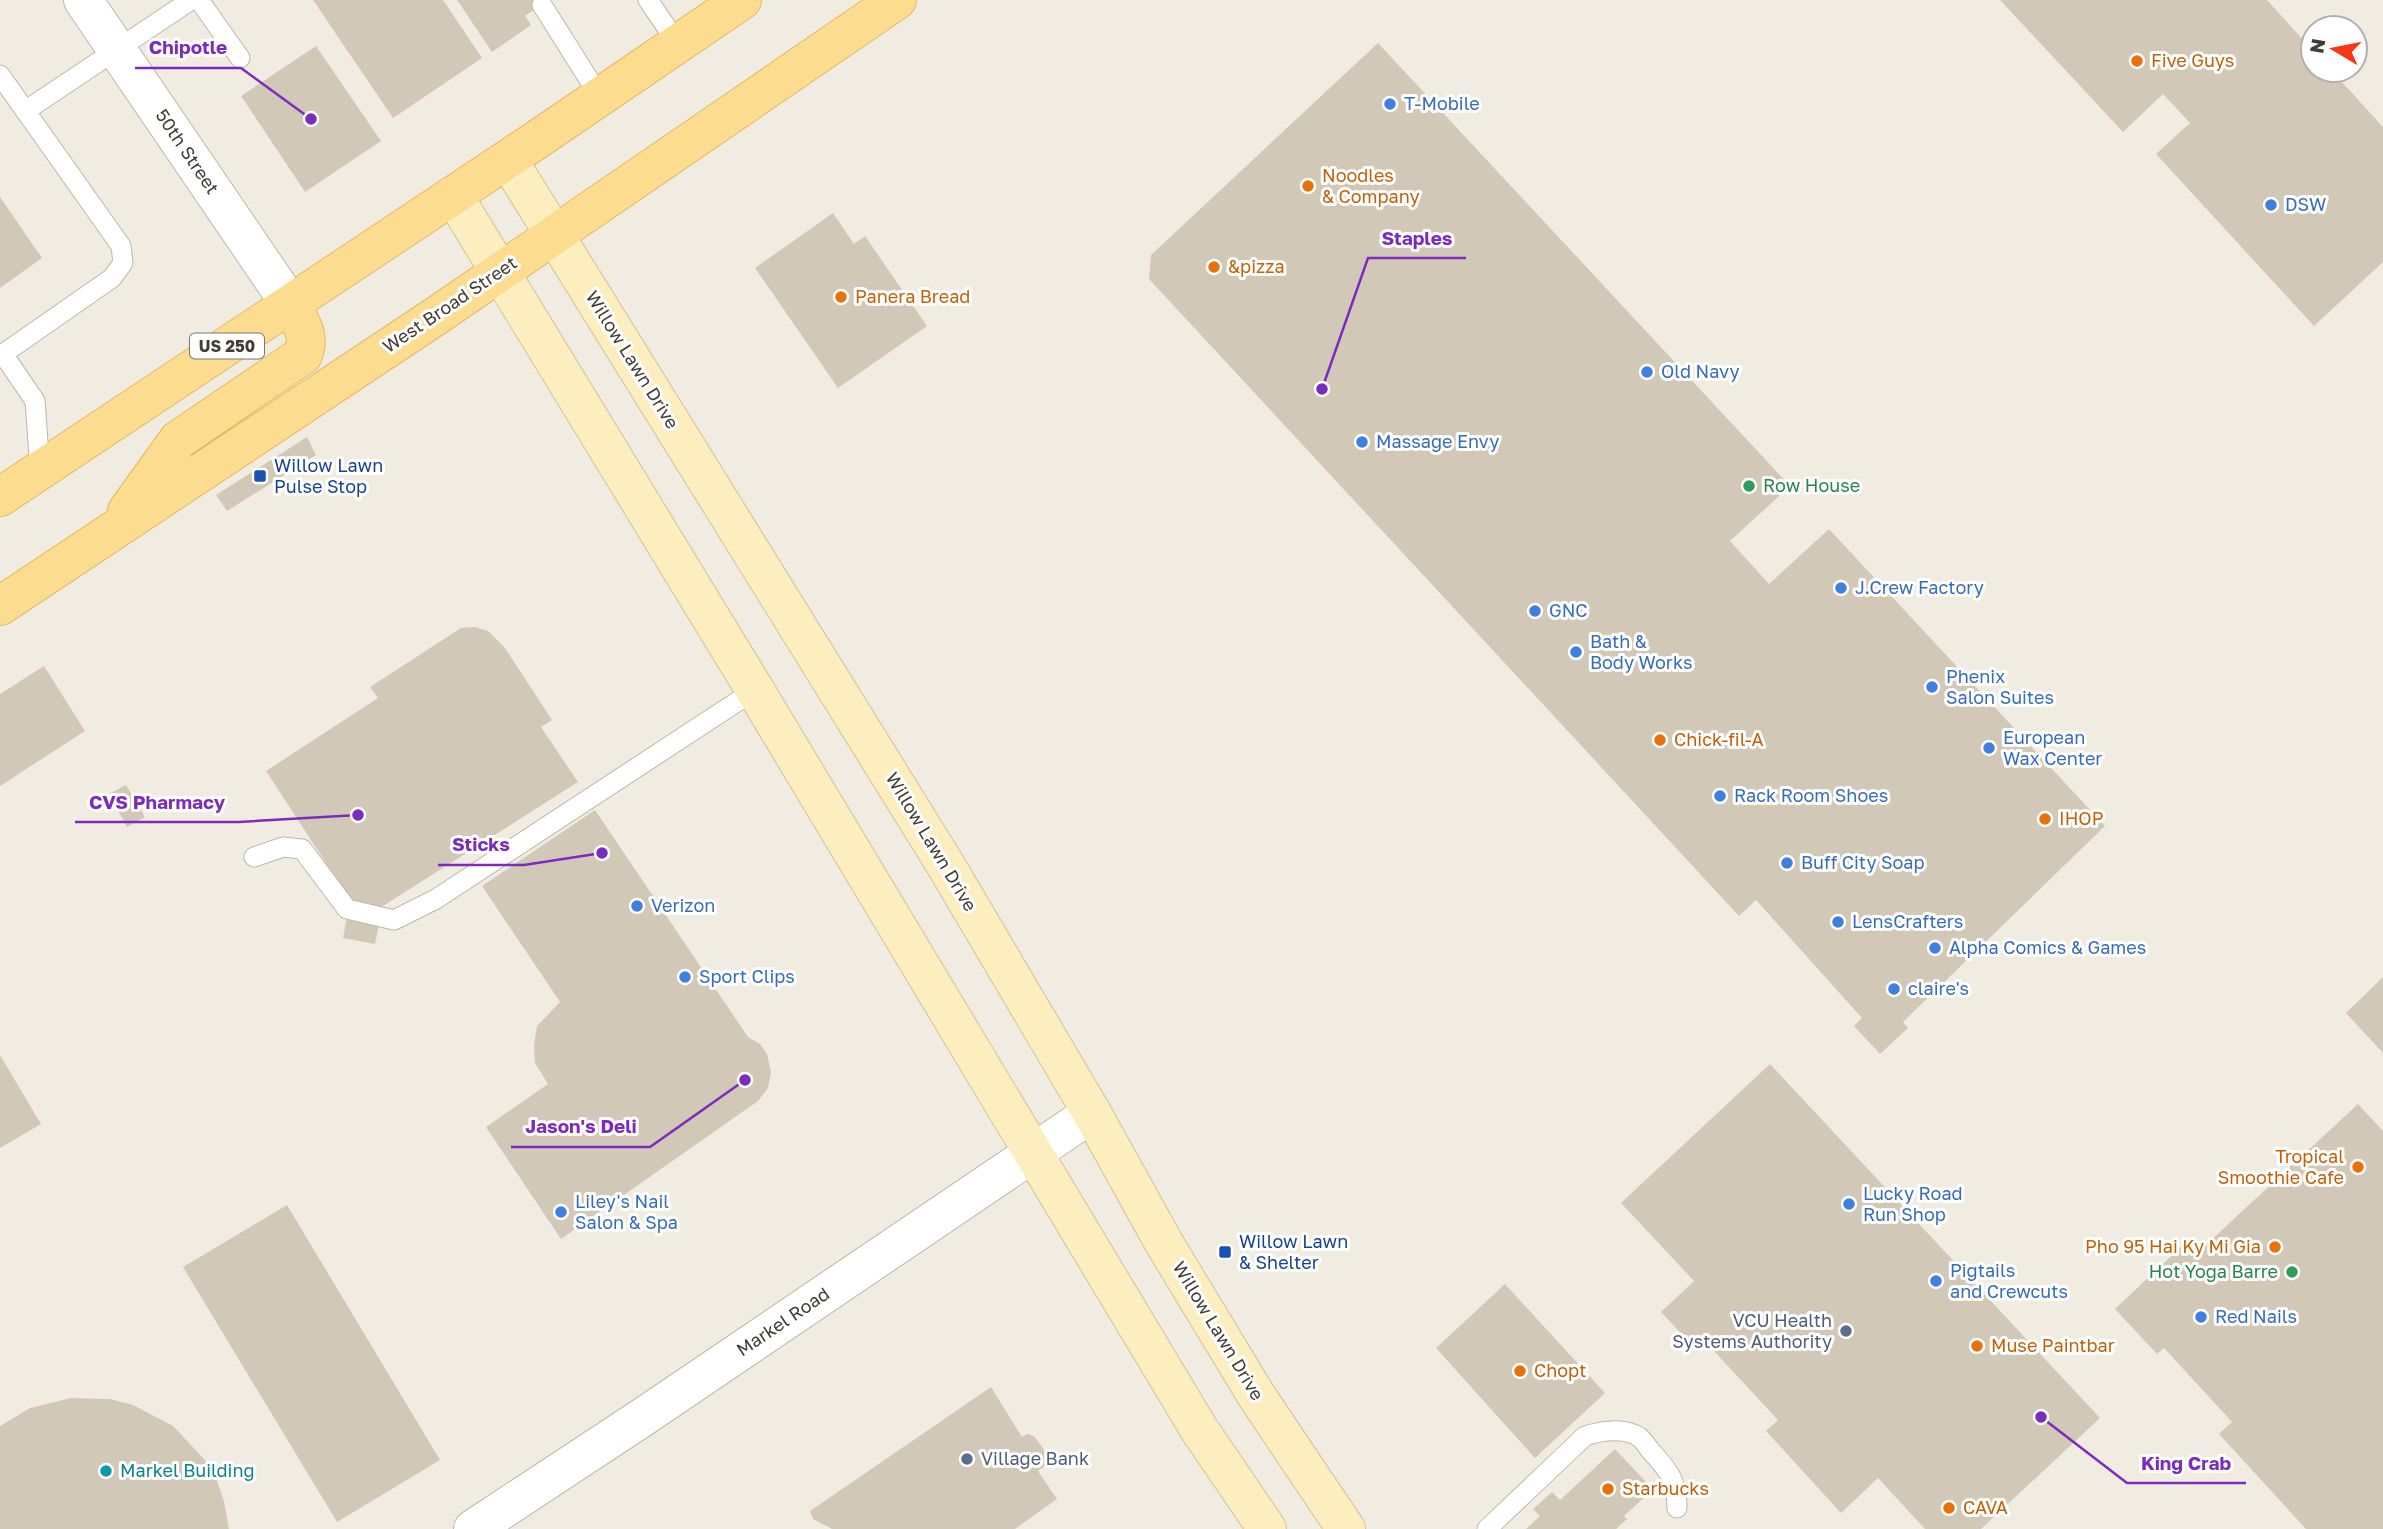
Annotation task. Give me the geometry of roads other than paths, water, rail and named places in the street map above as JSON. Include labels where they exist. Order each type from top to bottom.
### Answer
[{"type":"main road","name":"US 250","points":[[0,497],[508,160],[742,0]]},
{"type":"main road","name":"West Broad Street","points":[[0,606],[501,272],[897,0]]},
{"type":"main road","name":"Willow Lawn Drive","points":[[508,160],[945,864],[1092,1113],[1164,1243],[1256,1395],[1346,1529]]},
{"type":"main road","points":[[453,195],[755,690],[1199,1429],[1267,1529]]},
{"type":"main road","points":[[114,530],[178,440],[303,355],[307,344],[306,331],[290,304]]},
{"type":"street","name":"50th Street","points":[[83,0],[290,304]]},
{"type":"street","name":"Markel Road","points":[[473,1529],[1092,1113]]},
{"type":"lane","points":[[25,111],[191,0]]},
{"type":"lane","points":[[199,0],[240,58]]},
{"type":"lane","points":[[648,0],[678,44]]},
{"type":"lane","points":[[542,5],[600,97]]},
{"type":"lane","points":[[0,75],[121,246],[123,263],[112,278],[2,355],[35,401],[40,469]]},
{"type":"lane","points":[[254,857],[283,846],[302,849],[347,909],[394,920],[436,899],[755,690]]},
{"type":"lane","points":[[1487,1529],[1585,1436],[1600,1431],[1638,1436],[1669,1471],[1677,1489],[1677,1508]]},
{"type":"place","name":"Five Guys","points":[[2137,61]]},
{"type":"place","name":"T-Mobile","points":[[1390,104]]},
{"type":"place","name":"Chipotle","points":[[311,119]]},
{"type":"place","name":"Noodles & Company","points":[[1308,186]]},
{"type":"place","name":"DSW","points":[[2271,205]]},
{"type":"place","name":"&pizza","points":[[1214,267]]},
{"type":"place","name":"Panera Bread","points":[[841,297]]},
{"type":"place","name":"Old Navy","points":[[1647,372]]},
{"type":"place","name":"Staples","points":[[1322,389]]},
{"type":"place","name":"Massage Envy","points":[[1362,442]]},
{"type":"place","name":"Willow Lawn Pulse Stop","points":[[260,476]]},
{"type":"place","name":"Row House","points":[[1749,486]]},
{"type":"place","name":"J.Crew Factory","points":[[1841,588]]},
{"type":"place","name":"GNC","points":[[1535,611]]},
{"type":"place","name":"Bath & Body Works","points":[[1576,652]]},
{"type":"place","name":"Phenix Salon Suites","points":[[1932,687]]},
{"type":"place","name":"Chick-fil-A","points":[[1660,740]]},
{"type":"place","name":"European Wax Center","points":[[1989,748]]},
{"type":"place","name":"Rack Room Shoes","points":[[1720,796]]},
{"type":"place","name":"CVS Pharmacy","points":[[358,815]]},
{"type":"place","name":"IHOP","points":[[2045,819]]},
{"type":"place","name":"Sticks","points":[[602,853]]},
{"type":"place","name":"Buff City Soap","points":[[1787,863]]},
{"type":"place","name":"Verizon","points":[[637,906]]},
{"type":"place","name":"LensCrafters","points":[[1838,922]]},
{"type":"place","name":"Alpha Comics & Games","points":[[1935,948]]},
{"type":"place","name":"Sport Clips","points":[[685,977]]},
{"type":"place","name":"claire's","points":[[1894,989]]},
{"type":"place","name":"Jason's Deli","points":[[745,1080]]},
{"type":"place","name":"Tropical Smoothie Cafe","points":[[2358,1167]]},
{"type":"place","name":"Lucky Road Run Shop","points":[[1849,1204]]},
{"type":"place","name":"Liley's Nail Salon & Spa","points":[[561,1212]]},
{"type":"place","name":"Pho 95 Hai Ky Mi Gia","points":[[2275,1247]]},
{"type":"place","name":"Willow Lawn & Shelter","points":[[1225,1252]]},
{"type":"place","name":"Hot Yoga Barre","points":[[2292,1272]]},
{"type":"place","name":"Pigtails and Crewcuts","points":[[1936,1281]]},
{"type":"place","name":"Red Nails","points":[[2201,1317]]},
{"type":"place","name":"VCU Health Systems Authority","points":[[1846,1331]]},
{"type":"place","name":"Muse Paintbar","points":[[1977,1346]]},
{"type":"place","name":"Chopt","points":[[1520,1371]]},
{"type":"place","name":"King Crab","points":[[2041,1417]]},
{"type":"place","name":"Village Bank","points":[[967,1459]]},
{"type":"place","name":"Markel Building","points":[[106,1471]]},
{"type":"place","name":"Starbucks","points":[[1608,1489]]},
{"type":"place","name":"CAVA","points":[[1949,1508]]}]
